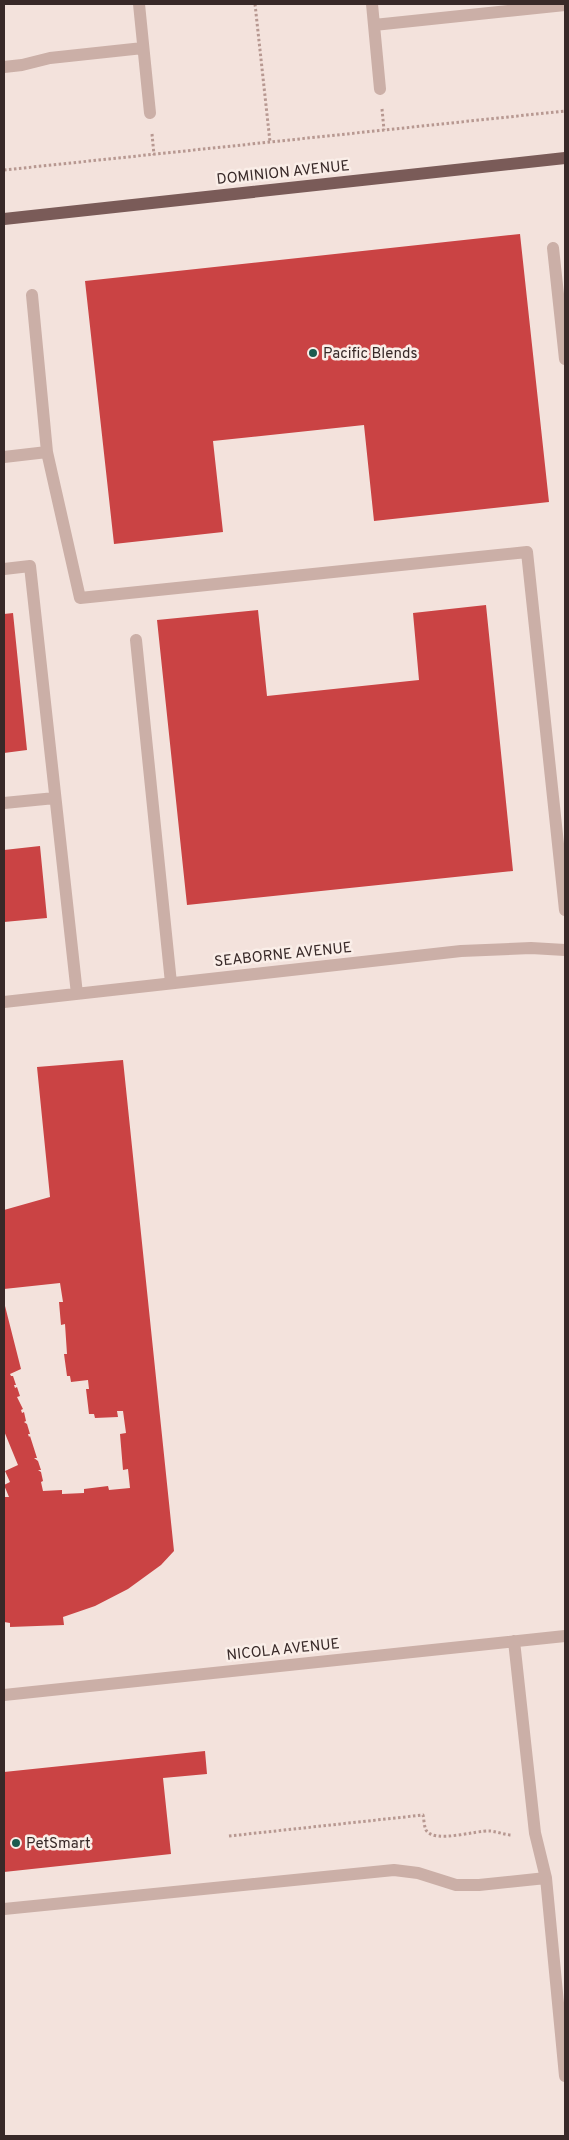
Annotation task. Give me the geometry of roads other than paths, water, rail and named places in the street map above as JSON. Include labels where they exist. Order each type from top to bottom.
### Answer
[{"type":"main road","name":"DOMINION AVENUE","points":[[4,219],[565,158]]},
{"type":"street","points":[[139,4],[150,113]]},
{"type":"street","points":[[372,4],[380,89]]},
{"type":"street","points":[[374,25],[565,5]]},
{"type":"street","points":[[4,67],[50,58],[143,48]]},
{"type":"street","points":[[553,248],[565,360]]},
{"type":"street","points":[[32,295],[47,452],[80,598],[527,552],[565,910]]},
{"type":"street","points":[[4,457],[47,452]]},
{"type":"street","points":[[4,569],[30,566],[76,994]]},
{"type":"street","points":[[136,640],[171,983]]},
{"type":"street","points":[[4,803],[55,798]]},
{"type":"street","name":"SEABORNE AVENUE","points":[[4,1002],[461,951],[531,948],[565,950]]},
{"type":"street","name":"NICOLA AVENUE","points":[[4,1695],[565,1636]]},
{"type":"street","points":[[514,1641],[535,1833],[546,1878],[565,2076]]},
{"type":"street","points":[[4,1909],[394,1870],[418,1873],[456,1885],[479,1885],[546,1878]]},
{"type":"place","name":"Pacific Blends","points":[[313,353]]},
{"type":"place","name":"PetSmart","points":[[16,1843]]}]
